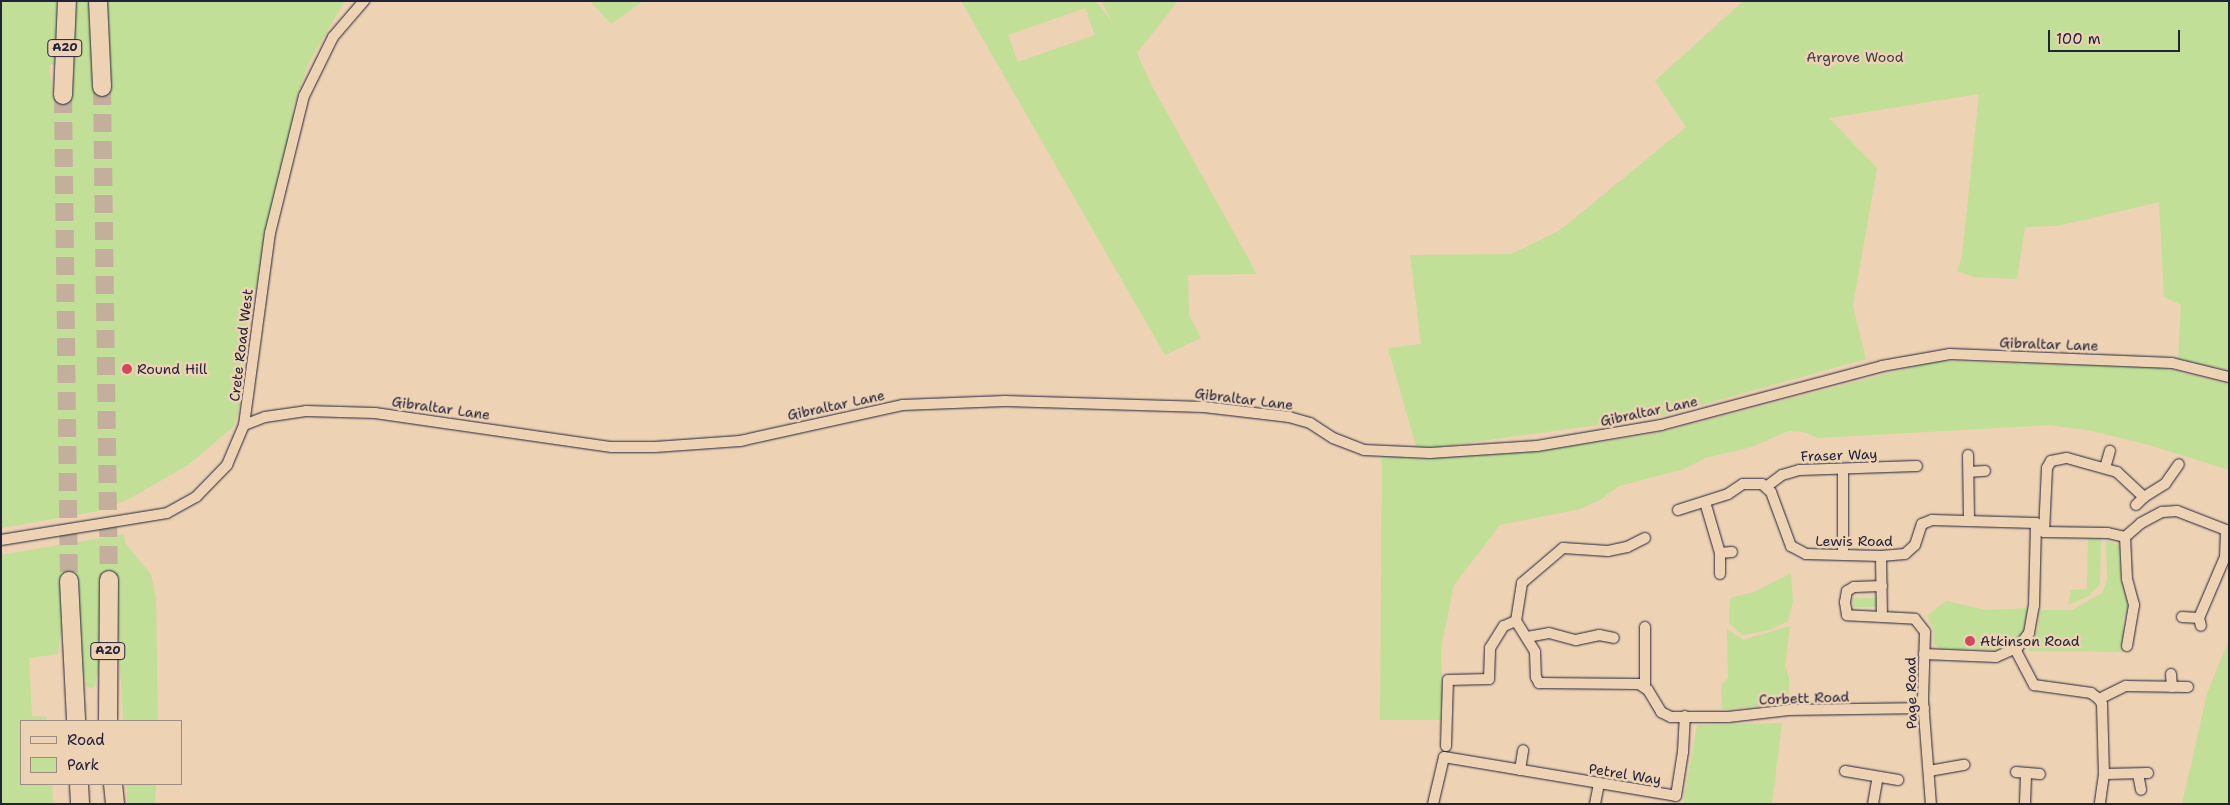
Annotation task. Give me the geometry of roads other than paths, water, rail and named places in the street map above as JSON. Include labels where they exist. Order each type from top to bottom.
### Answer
[{"type":"highway","name":"A20","points":[[63,95],[67,1]]},
{"type":"highway","name":"A20","points":[[98,1],[102,87]]},
{"type":"highway","name":"A20","points":[[108,720],[109,580]]},
{"type":"highway","name":"A20","points":[[69,582],[76,720]]},
{"type":"highway","points":[[79,785],[80,804]]},
{"type":"highway","points":[[108,785],[108,804]]},
{"type":"highway","points":[[113,785],[115,804]]},
{"type":"street","name":"Crete Road West","points":[[1,540],[150,518],[183,506],[209,487],[227,465],[244,424],[270,233],[289,149],[304,96],[323,53],[351,13],[364,1]]},
{"type":"street","name":"Gibraltar Lane","points":[[244,424],[265,417],[306,411],[375,413],[612,447],[655,447],[740,440],[902,405],[1005,401],[1204,407],[1270,415],[1310,423],[1364,450],[1430,453],[1537,446],[1661,425],[1882,366],[1950,354],[2172,363],[2229,377]]},
{"type":"street","points":[[2105,468],[2110,451]]},
{"type":"street","points":[[1968,455],[1969,520]]},
{"type":"street","points":[[2044,532],[2049,463],[2062,457],[2105,468],[2120,474],[2144,497]]},
{"type":"street","points":[[2136,505],[2144,497],[2165,484],[2179,464]]},
{"type":"street","name":"Fraser Way","points":[[1766,486],[1782,475],[1799,470],[1917,466]]},
{"type":"street","points":[[1843,470],[1843,553]]},
{"type":"street","points":[[1969,472],[1985,471]]},
{"type":"street","points":[[1678,510],[1705,502],[1748,483],[1766,486]]},
{"type":"street","name":"Lewis Road","points":[[1766,486],[1774,496],[1794,549],[1806,554],[1843,553],[1881,556],[1910,551],[1920,527],[1927,521],[1969,520],[2036,523]]},
{"type":"street","points":[[1705,502],[1720,553],[1720,574]]},
{"type":"street","points":[[2125,538],[2150,517],[2169,511],[2182,512],[2226,530],[2225,557],[2200,622],[2182,617]]},
{"type":"street","points":[[2036,523],[2044,532],[2108,533],[2125,538]]},
{"type":"street","points":[[1924,654],[1996,656],[2015,649],[2031,628],[2036,523]]},
{"type":"street","points":[[1645,538],[1615,550],[1567,548],[1558,550],[1522,583],[1516,621],[1534,652],[1536,677],[1541,684],[1645,687],[1646,627]]},
{"type":"street","points":[[2125,538],[2126,579],[2134,605],[2127,646]]},
{"type":"street","points":[[1720,553],[1732,552]]},
{"type":"street","points":[[1881,556],[1882,617]]},
{"type":"street","name":"Page Road","points":[[1882,586],[1854,587],[1847,591],[1845,602],[1847,615],[1910,618],[1920,621],[1925,632],[1924,708],[1932,804]]},
{"type":"street","points":[[1446,746],[1443,680],[1489,679],[1490,648],[1504,626],[1516,621]]},
{"type":"street","points":[[1527,637],[1550,633],[1576,640],[1599,635],[1614,638]]},
{"type":"street","points":[[2015,649],[2034,685],[2091,693],[2102,704],[2104,774],[2100,804]]},
{"type":"street","points":[[2171,674],[2172,686]]},
{"type":"street","points":[[2099,699],[2126,686],[2188,687]]},
{"type":"street","name":"Corbett Road","points":[[1645,687],[1661,712],[1671,717],[1924,708]]},
{"type":"street","name":"Petrel Way","points":[[1433,804],[1444,757],[1599,784],[1675,800],[1683,752],[1685,716]]},
{"type":"street","points":[[1520,770],[1523,750]]},
{"type":"street","points":[[1929,771],[1964,765]]},
{"type":"street","points":[[1845,771],[1898,780]]},
{"type":"street","points":[[2016,772],[2040,774]]},
{"type":"street","points":[[2026,773],[2026,804]]},
{"type":"street","points":[[2104,774],[2143,774],[2141,790]]},
{"type":"street","points":[[1873,804],[1878,777]]},
{"type":"street","points":[[1595,804],[1599,784]]},
{"type":"tunnel","points":[[102,87],[109,580]]},
{"type":"tunnel","points":[[63,95],[69,581]]},
{"type":"place","name":"Round Hill","points":[[127,369]]},
{"type":"place","name":"Atkinson Road","points":[[1970,641]]},
{"type":"park label","name":"Argrove Wood","points":[[1855,57]]}]
